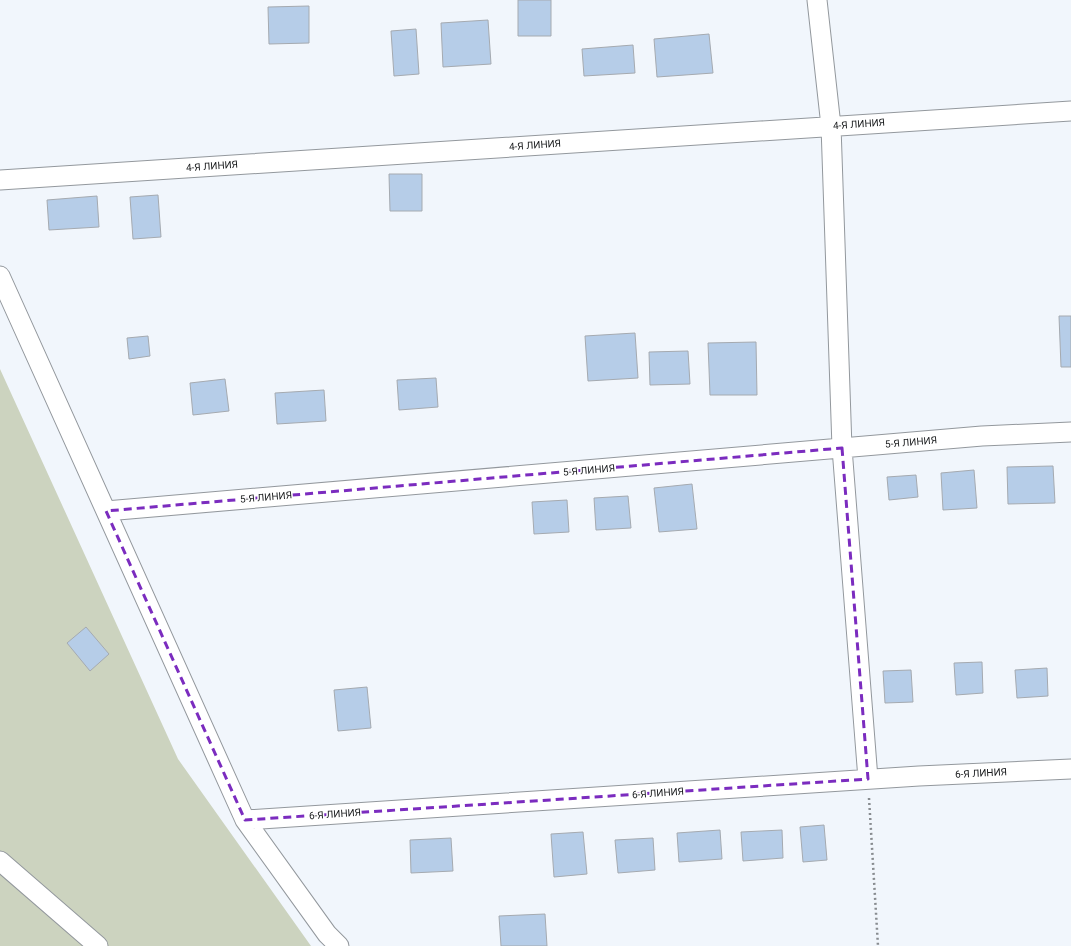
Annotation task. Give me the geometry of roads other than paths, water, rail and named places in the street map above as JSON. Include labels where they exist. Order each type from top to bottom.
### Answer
[{"type":"street","points":[[818,0],[831,126],[842,448],[868,779]]},
{"type":"street","name":"4-Я ЛИНИЯ","points":[[0,180],[1071,111]]},
{"type":"street","points":[[0,276],[245,820],[327,934],[339,946]]},
{"type":"street","name":"5-Я ЛИНИЯ","points":[[106,511],[982,436],[1071,432]]},
{"type":"street","name":"6-Я ЛИНИЯ","points":[[245,820],[868,779],[1071,769]]},
{"type":"street","points":[[0,861],[98,946]]}]
